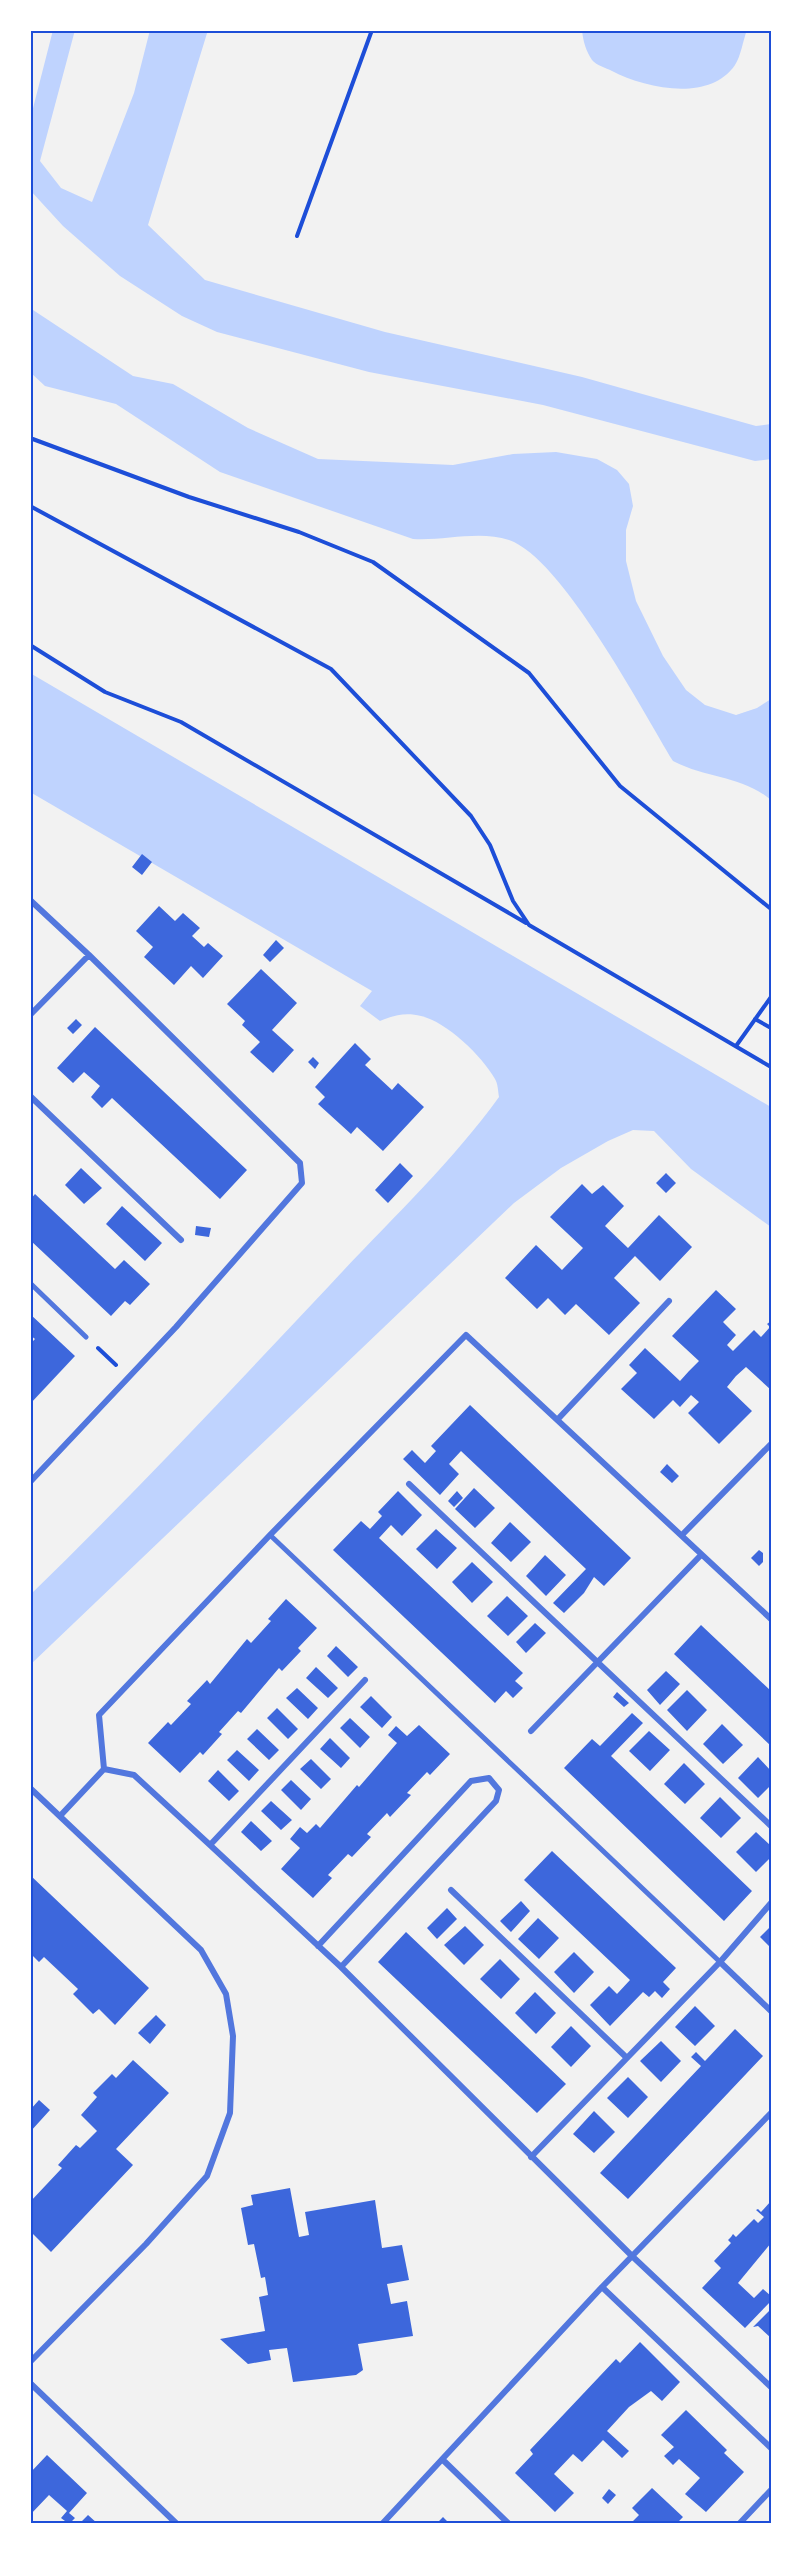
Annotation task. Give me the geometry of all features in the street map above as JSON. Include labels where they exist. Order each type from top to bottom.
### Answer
[{"type":"street","points":[[30,900],[300,1163],[302,1183],[128,1378],[30,1482]]},
{"type":"street","points":[[30,1015],[89,955]]},
{"type":"street","points":[[30,1096],[181,1240]]},
{"type":"street","points":[[30,1283],[86,1337]]},
{"type":"street","points":[[558,1419],[669,1301]]},
{"type":"street","points":[[60,1816],[104,1769],[99,1715],[270,1535],[466,1335],[682,1535],[700,1555],[771,1618]]},
{"type":"street","points":[[682,1535],[771,1444]]},
{"type":"street","points":[[409,1484],[599,1661],[771,1826]]},
{"type":"street","points":[[270,1535],[771,2010]]},
{"type":"street","points":[[531,1731],[700,1555]]},
{"type":"street","points":[[210,1845],[365,1680]]},
{"type":"street","points":[[104,1769],[134,1775],[210,1845],[341,1967],[632,2256],[771,2387]]},
{"type":"street","points":[[318,1946],[471,1781],[489,1778],[499,1790],[496,1801],[341,1967]]},
{"type":"street","points":[[30,1788],[201,1950],[226,1995],[234,2036],[230,2113],[207,2176],[146,2244],[30,2362]]},
{"type":"street","points":[[451,1890],[627,2058]]},
{"type":"street","points":[[531,2157],[720,1962],[771,1903]]},
{"type":"street","points":[[381,2524],[444,2460],[602,2287],[771,2113]]},
{"type":"street","points":[[602,2287],[771,2448]]},
{"type":"street","points":[[30,2383],[177,2524]]},
{"type":"street","points":[[444,2460],[509,2524]]},
{"type":"street","points":[[739,2524],[771,2490]]},
{"type":"path","points":[[297,236],[372,30]]},
{"type":"path","points":[[30,438],[189,497],[299,532],[373,562],[529,673],[620,786],[771,909]]},
{"type":"path","points":[[30,506],[331,669],[471,816],[490,845],[513,901],[529,925]]},
{"type":"path","points":[[30,645],[105,692],[181,722],[771,1067]]},
{"type":"path","points":[[736,1046],[771,997]]},
{"type":"path","points":[[755,1019],[771,1028]]},
{"type":"path","points":[[86,1337],[128,1378]]},
{"type":"water","points":[[53,30],[75,30],[40,161],[61,188],[92,202],[134,93],[150,30],[208,30],[148,225],[205,280],[385,332],[582,377],[756,426],[771,424],[771,459],[755,461],[543,405],[369,372],[217,332],[182,316],[120,276],[63,226],[30,190],[30,120]]},
{"type":"water","points":[[582,30],[747,30],[737,61],[724,77],[693,88],[676,89],[641,83],[596,63],[586,49]]},
{"type":"water","points":[[30,308],[133,376],[173,384],[248,428],[318,459],[453,465],[513,454],[556,452],[597,459],[617,470],[629,484],[633,506],[626,530],[626,561],[636,601],[663,656],[686,690],[705,705],[736,715],[757,708],[771,699],[771,800],[748,786],[685,767],[673,761],[621,673],[576,604],[553,575],[530,553],[509,540],[498,537],[413,539],[220,472],[116,404],[45,386],[30,372]]},
{"type":"water","points":[[30,673],[771,1107],[771,1227],[691,1169],[654,1131],[633,1130],[608,1141],[561,1168],[514,1203],[30,1665],[30,1595],[181,1442],[417,1194],[460,1146],[499,1097],[496,1081],[482,1060],[442,1025],[431,1019],[410,1014],[380,1021],[360,1006],[372,991],[30,792]]},
{"type":"building","points":[[142,854],[152,862],[142,875],[132,867]]},
{"type":"building","points":[[159,906],[175,921],[183,913],[200,928],[192,936],[204,947],[208,943],[223,956],[203,978],[191,966],[174,985],[144,957],[153,947],[136,931]]},
{"type":"building","points":[[276,940],[284,948],[270,962],[263,955]]},
{"type":"building","points":[[261,969],[297,1003],[272,1030],[294,1050],[273,1073],[250,1052],[260,1042],[242,1025],[245,1021],[227,1004]]},
{"type":"building","points":[[76,1019],[82,1025],[73,1034],[67,1028]]},
{"type":"building","points":[[95,1027],[247,1170],[220,1199],[112,1098],[102,1108],[91,1097],[100,1086],[84,1072],[73,1083],[57,1068]]},
{"type":"building","points":[[355,1043],[371,1059],[365,1065],[392,1090],[398,1083],[424,1107],[383,1151],[357,1127],[351,1134],[318,1104],[325,1097],[315,1087]]},
{"type":"building","points":[[313,1057],[319,1063],[315,1069],[308,1062]]},
{"type":"building","points":[[400,1163],[413,1176],[388,1203],[375,1190]]},
{"type":"building","points":[[81,1168],[102,1188],[84,1204],[65,1185]]},
{"type":"building","points":[[666,1173],[676,1183],[666,1193],[656,1183]]},
{"type":"building","points":[[582,1184],[592,1194],[603,1185],[624,1206],[605,1226],[628,1248],[659,1215],[692,1247],[660,1281],[635,1256],[614,1278],[640,1303],[609,1335],[576,1304],[565,1315],[548,1298],[537,1309],[505,1278],[536,1245],[562,1270],[583,1248],[550,1217]]},
{"type":"building","points":[[35,1194],[115,1269],[124,1260],[150,1284],[130,1305],[125,1301],[111,1316],[30,1240],[30,1200]]},
{"type":"building","points":[[122,1206],[162,1243],[145,1261],[106,1224]]},
{"type":"building","points":[[196,1226],[211,1228],[209,1237],[195,1235]]},
{"type":"building","points":[[716,1290],[736,1309],[723,1322],[736,1335],[727,1345],[733,1351],[754,1330],[761,1337],[770,1327],[767,1324],[771,1321],[771,1390],[746,1367],[736,1376],[727,1387],[752,1411],[719,1444],[688,1413],[699,1402],[691,1395],[680,1407],[673,1400],[654,1419],[621,1389],[637,1373],[629,1365],[645,1348],[680,1381],[699,1361],[672,1336]]},
{"type":"building","points":[[30,1314],[75,1356],[30,1404],[30,1344],[35,1339],[30,1335]]},
{"type":"building","points":[[470,1405],[631,1558],[604,1586],[594,1577],[584,1593],[564,1613],[553,1603],[586,1569],[461,1451],[449,1464],[459,1474],[440,1495],[403,1459],[412,1450],[425,1463],[436,1451],[431,1446]]},
{"type":"building","points":[[667,1464],[679,1476],[672,1483],[660,1472]]},
{"type":"building","points":[[474,1488],[495,1508],[475,1528],[455,1509]]},
{"type":"building","points":[[398,1491],[422,1515],[402,1536],[391,1525],[379,1538],[523,1673],[515,1681],[523,1688],[513,1698],[506,1691],[495,1703],[333,1550],[361,1521],[370,1529],[382,1516],[378,1512]]},
{"type":"building","points":[[457,1491],[463,1498],[454,1507],[448,1501]]},
{"type":"building","points":[[510,1522],[531,1542],[511,1562],[491,1543]]},
{"type":"building","points":[[436,1529],[457,1548],[437,1569],[416,1549]]},
{"type":"building","points":[[759,1550],[763,1553],[763,1562],[759,1566],[751,1558]]},
{"type":"building","points":[[545,1555],[566,1575],[546,1596],[526,1576]]},
{"type":"building","points":[[472,1562],[493,1582],[472,1603],[452,1582]]},
{"type":"building","points":[[507,1596],[528,1616],[508,1636],[487,1616]]},
{"type":"building","points":[[286,1599],[317,1628],[298,1648],[301,1651],[282,1671],[279,1668],[241,1713],[238,1711],[219,1732],[222,1734],[203,1755],[200,1752],[180,1773],[148,1743],[168,1722],[171,1725],[191,1704],[187,1701],[207,1680],[210,1684],[247,1639],[251,1643],[271,1621],[268,1619]]},
{"type":"building","points":[[535,1623],[546,1633],[526,1653],[516,1642]]},
{"type":"building","points":[[701,1625],[771,1691],[771,1746],[674,1654]]},
{"type":"building","points":[[336,1646],[358,1667],[348,1677],[327,1656]]},
{"type":"building","points":[[316,1667],[338,1688],[328,1698],[306,1678]]},
{"type":"building","points":[[666,1671],[680,1684],[660,1705],[647,1690]]},
{"type":"building","points":[[297,1688],[318,1708],[308,1719],[286,1698]]},
{"type":"building","points":[[687,1690],[707,1710],[687,1731],[667,1710]]},
{"type":"building","points":[[617,1692],[629,1703],[624,1707],[613,1697]]},
{"type":"building","points":[[371,1696],[392,1717],[382,1728],[360,1707]]},
{"type":"building","points":[[277,1708],[298,1729],[288,1739],[267,1718]]},
{"type":"building","points":[[632,1713],[643,1723],[611,1756],[752,1891],[724,1921],[564,1768],[592,1739],[600,1746]]},
{"type":"building","points":[[350,1718],[370,1737],[360,1748],[340,1728]]},
{"type":"building","points":[[722,1724],[743,1745],[723,1764],[703,1744]]},
{"type":"building","points":[[419,1725],[450,1754],[430,1775],[427,1772],[407,1793],[411,1795],[390,1817],[387,1813],[367,1834],[371,1837],[352,1857],[348,1854],[328,1875],[332,1878],[313,1898],[281,1869],[300,1848],[290,1839],[300,1827],[307,1833],[316,1824],[320,1828],[357,1785],[359,1787],[397,1743],[388,1735],[396,1726],[407,1736]]},
{"type":"building","points":[[257,1729],[279,1750],[269,1760],[247,1739]]},
{"type":"building","points":[[649,1731],[670,1750],[650,1771],[629,1751]]},
{"type":"building","points":[[330,1738],[350,1758],[341,1768],[320,1749]]},
{"type":"building","points":[[237,1750],[259,1770],[249,1781],[227,1760]]},
{"type":"building","points":[[758,1757],[771,1771],[771,1785],[758,1798],[738,1778]]},
{"type":"building","points":[[311,1759],[331,1779],[321,1789],[300,1769]]},
{"type":"building","points":[[684,1763],[705,1784],[685,1804],[664,1784]]},
{"type":"building","points":[[218,1770],[239,1791],[229,1801],[208,1781]]},
{"type":"building","points":[[291,1780],[311,1799],[301,1810],[281,1790]]},
{"type":"building","points":[[720,1797],[741,1818],[721,1838],[700,1818]]},
{"type":"building","points":[[271,1801],[292,1820],[281,1830],[261,1811]]},
{"type":"building","points":[[251,1821],[272,1841],[261,1851],[241,1832]]},
{"type":"building","points":[[756,1832],[771,1846],[771,1857],[756,1872],[736,1852]]},
{"type":"building","points":[[552,1851],[676,1968],[663,1982],[670,1989],[662,1998],[655,1991],[649,1997],[643,1992],[610,2026],[590,2005],[609,1986],[617,1994],[630,1980],[524,1880]]},
{"type":"building","points":[[30,1875],[149,1988],[115,2025],[99,2009],[93,2014],[73,1994],[78,1989],[44,1957],[39,1962],[30,1953]]},
{"type":"building","points":[[521,1901],[530,1911],[511,1932],[500,1921]]},
{"type":"building","points":[[447,1908],[457,1919],[437,1939],[427,1928]]},
{"type":"building","points":[[538,1918],[559,1938],[539,1959],[518,1939]]},
{"type":"building","points":[[465,1926],[484,1945],[464,1965],[444,1945]]},
{"type":"building","points":[[771,1926],[771,1948],[760,1937]]},
{"type":"building","points":[[406,1932],[566,2084],[537,2113],[378,1962]]},
{"type":"building","points":[[574,1952],[594,1972],[574,1993],[554,1972]]},
{"type":"building","points":[[500,1959],[520,1979],[501,1999],[480,1979]]},
{"type":"building","points":[[535,1992],[556,2013],[536,2034],[515,2013]]},
{"type":"building","points":[[695,2006],[715,2026],[695,2046],[675,2027]]},
{"type":"building","points":[[156,2015],[166,2025],[150,2044],[138,2033]]},
{"type":"building","points":[[571,2026],[591,2046],[571,2067],[551,2047]]},
{"type":"building","points":[[735,2029],[763,2056],[628,2199],[600,2173],[701,2066],[691,2057],[696,2052],[705,2061]]},
{"type":"building","points":[[661,2041],[681,2061],[661,2082],[640,2061]]},
{"type":"building","points":[[133,2060],[169,2093],[116,2149],[133,2165],[51,2252],[30,2231],[30,2202],[62,2168],[58,2165],[76,2145],[80,2148],[97,2131],[81,2115],[97,2097],[93,2093],[112,2074],[116,2078]]},
{"type":"building","points":[[628,2077],[648,2097],[628,2118],[607,2098]]},
{"type":"building","points":[[39,2100],[50,2110],[30,2132],[30,2110]]},
{"type":"building","points":[[594,2111],[615,2132],[594,2153],[573,2134]]},
{"type":"building","points":[[290,2188],[299,2237],[309,2235],[305,2212],[375,2200],[382,2248],[402,2245],[409,2280],[387,2284],[391,2304],[407,2301],[413,2336],[358,2344],[363,2370],[356,2375],[293,2382],[287,2348],[269,2350],[271,2360],[248,2364],[220,2339],[265,2331],[259,2297],[268,2295],[265,2277],[261,2278],[254,2244],[248,2245],[241,2208],[253,2205],[251,2195]]},
{"type":"building","points":[[771,2201],[771,2243],[738,2283],[754,2298],[763,2289],[771,2296],[771,2301],[745,2328],[702,2288],[721,2268],[714,2261],[731,2243],[728,2240],[733,2234],[736,2237],[754,2219],[758,2223],[764,2217],[756,2210],[761,2212]]},
{"type":"building","points":[[771,2309],[771,2338],[758,2326],[753,2327]]},
{"type":"building","points":[[640,2342],[680,2382],[662,2401],[651,2391],[629,2407],[607,2431],[629,2451],[622,2458],[603,2440],[582,2462],[573,2454],[554,2474],[574,2493],[555,2512],[515,2473],[533,2454],[530,2450],[616,2359],[620,2363]]},
{"type":"building","points":[[686,2410],[727,2450],[724,2453],[744,2472],[706,2512],[685,2494],[700,2478],[679,2459],[673,2465],[664,2456],[674,2447],[661,2435]]},
{"type":"building","points":[[47,2455],[87,2493],[69,2513],[75,2518],[69,2524],[61,2518],[67,2511],[49,2495],[30,2515],[30,2473]]},
{"type":"building","points":[[652,2488],[683,2517],[676,2524],[630,2524],[639,2515],[632,2508]]},
{"type":"building","points":[[609,2489],[616,2495],[608,2504],[602,2498]]},
{"type":"building","points":[[88,2515],[98,2524],[79,2524]]},
{"type":"building","points":[[443,2517],[450,2524],[436,2524]]}]
